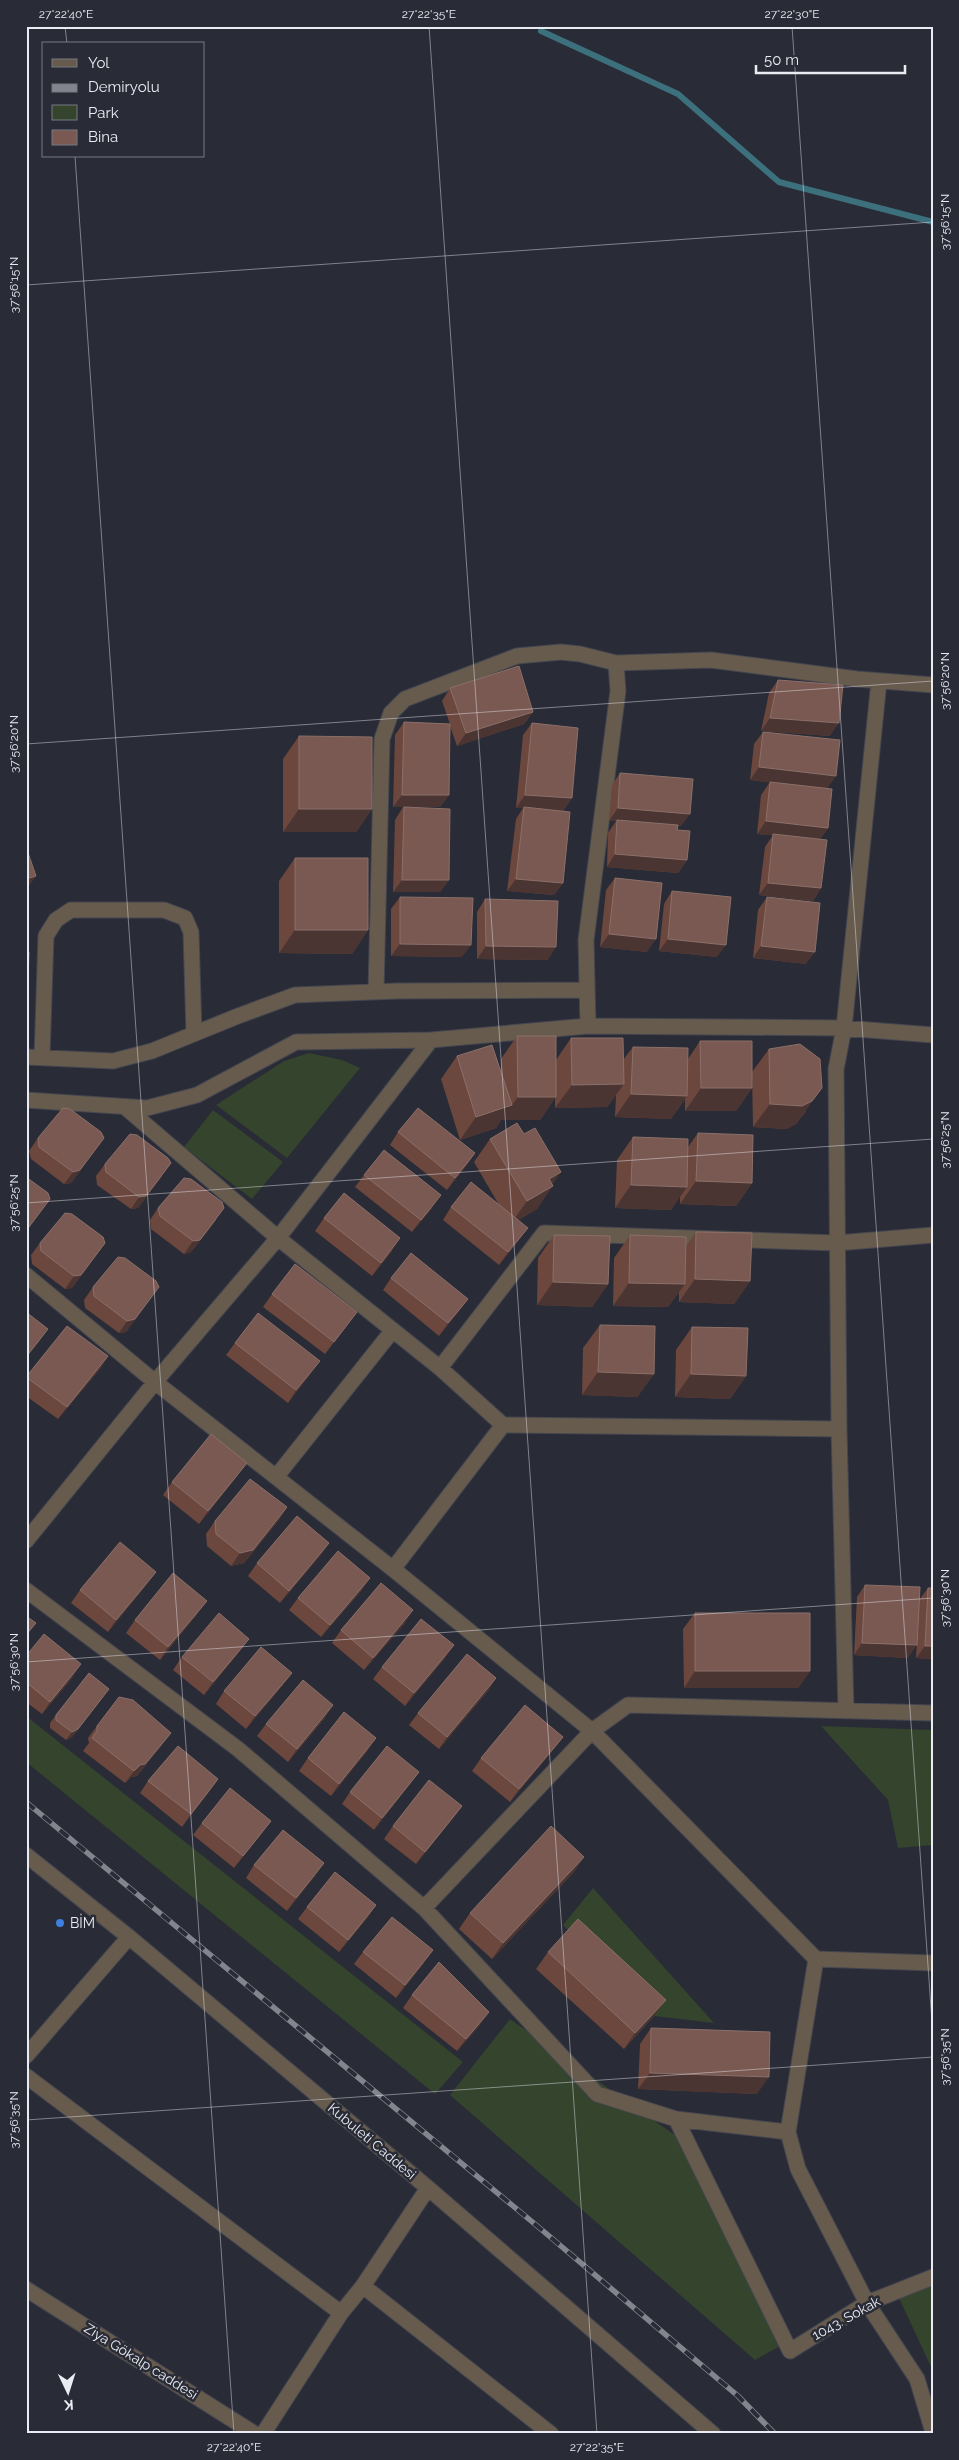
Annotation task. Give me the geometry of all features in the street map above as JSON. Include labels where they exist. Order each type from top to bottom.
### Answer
[{"type":"street","points":[[376,992],[382,739],[392,713],[405,699],[517,656],[562,652],[616,662],[711,660],[879,682],[933,686]]},
{"type":"street","points":[[588,1026],[586,940],[618,691],[616,662]]},
{"type":"street","points":[[846,1711],[839,1430],[836,1069],[844,1028],[879,682]]},
{"type":"street","points":[[42,1057],[46,936],[56,920],[71,910],[164,910],[185,918],[192,932],[194,1034]]},
{"type":"street","points":[[26,1057],[113,1061],[152,1051],[295,996],[376,992],[587,990]]},
{"type":"street","points":[[26,1100],[147,1108],[197,1095],[296,1042],[431,1040],[588,1026],[844,1028],[933,1035]]},
{"type":"street","points":[[26,1542],[155,1382],[278,1238],[431,1040]]},
{"type":"street","points":[[125,1107],[278,1238],[440,1368],[503,1425],[839,1430]]},
{"type":"street","points":[[440,1368],[544,1233],[837,1243],[933,1235]]},
{"type":"street","points":[[26,1275],[155,1382],[393,1569],[592,1731],[816,1959],[933,1963]]},
{"type":"street","points":[[276,1477],[393,1330]]},
{"type":"street","points":[[393,1569],[503,1425]]},
{"type":"street","points":[[26,1590],[238,1749],[424,1908],[597,2094],[676,2119],[788,2132]]},
{"type":"street","points":[[424,1908],[592,1731],[628,1706],[933,1713]]},
{"type":"street","name":"Kubuleti Caddesi","points":[[26,1855],[129,1937],[428,2188],[707,2432]]},
{"type":"street","points":[[26,2056],[129,1937]]},
{"type":"street","points":[[816,1959],[788,2132],[798,2169],[867,2303],[917,2379],[933,2432]]},
{"type":"street","points":[[26,2076],[341,2313]]},
{"type":"street","name":"1043. Sokak","points":[[676,2119],[790,2351],[867,2303],[933,2277]]},
{"type":"street","points":[[263,2434],[341,2313],[363,2286],[428,2188]]},
{"type":"street","points":[[363,2286],[551,2434]]},
{"type":"street","name":"Ziya Gökalp caddesi","points":[[26,2289],[255,2434]]},
{"type":"green space","points":[[309,1053],[342,1060],[360,1068],[287,1158],[216,1105],[284,1061]]},
{"type":"green space","points":[[213,1110],[283,1162],[252,1199],[184,1147]]},
{"type":"green space","points":[[26,1716],[463,2062],[435,2094],[26,1762]]},
{"type":"green space","points":[[821,1726],[933,1730],[933,1845],[898,1848],[888,1800]]},
{"type":"green space","points":[[593,1888],[714,2023],[654,2016],[563,1925]]},
{"type":"green space","points":[[510,2019],[679,2138],[782,2345],[755,2360],[450,2095]]},
{"type":"green space","points":[[933,2285],[933,2371],[899,2298]]},
{"type":"building","points":[[519,666],[533,712],[466,733],[450,688]]},
{"type":"building","points":[[778,680],[843,685],[839,723],[770,718]]},
{"type":"building","points":[[404,722],[450,724],[449,795],[402,795]]},
{"type":"building","points":[[532,723],[578,728],[572,798],[525,795]]},
{"type":"building","points":[[763,732],[840,740],[836,776],[759,767]]},
{"type":"building","points":[[299,736],[372,737],[372,809],[299,809]]},
{"type":"building","points":[[620,773],[693,779],[690,814],[618,808]]},
{"type":"building","points":[[770,782],[832,789],[828,828],[766,821]]},
{"type":"building","points":[[404,807],[450,809],[449,880],[402,880]]},
{"type":"building","points":[[524,807],[570,812],[563,883],[516,879]]},
{"type":"building","points":[[617,820],[678,825],[677,830],[690,831],[687,860],[615,854]]},
{"type":"building","points":[[773,834],[827,840],[821,888],[768,883]]},
{"type":"building","points":[[26,847],[36,876],[26,879]]},
{"type":"building","points":[[295,858],[368,858],[368,930],[295,930]]},
{"type":"building","points":[[615,878],[662,883],[656,939],[609,934]]},
{"type":"building","points":[[672,891],[731,897],[726,945],[668,939]]},
{"type":"building","points":[[400,897],[473,898],[471,945],[400,944]]},
{"type":"building","points":[[767,897],[820,903],[815,952],[761,946]]},
{"type":"building","points":[[485,899],[558,901],[556,947],[486,946]]},
{"type":"building","points":[[26,952],[29,952],[27,1009],[26,1009]]},
{"type":"building","points":[[517,1036],[556,1036],[556,1097],[518,1097]]},
{"type":"building","points":[[571,1038],[623,1038],[624,1084],[572,1085]]},
{"type":"building","points":[[700,1041],[752,1041],[752,1088],[701,1088]]},
{"type":"building","points":[[800,1044],[820,1059],[822,1088],[812,1101],[802,1106],[770,1104],[769,1049]]},
{"type":"building","points":[[492,1045],[512,1105],[476,1117],[457,1056]]},
{"type":"building","points":[[633,1047],[688,1048],[687,1096],[631,1094]]},
{"type":"building","points":[[63,1108],[70,1109],[101,1132],[104,1138],[80,1170],[73,1172],[39,1147],[38,1138]]},
{"type":"building","points":[[418,1108],[475,1153],[455,1178],[398,1132]]},
{"type":"building","points":[[517,1123],[524,1134],[535,1128],[561,1172],[549,1179],[553,1186],[527,1201],[490,1139]]},
{"type":"building","points":[[698,1133],[753,1135],[752,1183],[696,1181]]},
{"type":"building","points":[[130,1134],[137,1135],[168,1158],[171,1163],[146,1196],[139,1197],[106,1172],[105,1164]]},
{"type":"building","points":[[633,1137],[688,1139],[687,1187],[631,1185]]},
{"type":"building","points":[[384,1150],[441,1195],[421,1220],[364,1175]]},
{"type":"building","points":[[26,1177],[48,1193],[50,1199],[26,1231]]},
{"type":"building","points":[[184,1178],[191,1179],[222,1202],[224,1208],[200,1240],[193,1241],[160,1216],[158,1208]]},
{"type":"building","points":[[471,1182],[528,1228],[508,1252],[451,1207]]},
{"type":"building","points":[[344,1193],[400,1238],[381,1263],[324,1218]]},
{"type":"building","points":[[65,1213],[72,1214],[103,1237],[105,1243],[81,1275],[74,1276],[41,1251],[40,1243]]},
{"type":"building","points":[[696,1232],[752,1233],[750,1281],[695,1279]]},
{"type":"building","points":[[554,1235],[610,1236],[608,1284],[553,1282]]},
{"type":"building","points":[[630,1235],[686,1237],[685,1284],[629,1283]]},
{"type":"building","points":[[411,1253],[468,1299],[448,1323],[391,1278]]},
{"type":"building","points":[[118,1257],[125,1258],[156,1281],[159,1287],[135,1319],[127,1321],[94,1296],[93,1287]]},
{"type":"building","points":[[295,1264],[357,1312],[334,1342],[272,1294]]},
{"type":"building","points":[[26,1312],[48,1329],[26,1357]]},
{"type":"building","points":[[258,1313],[320,1361],[296,1390],[235,1343]]},
{"type":"building","points":[[600,1325],[655,1326],[654,1374],[598,1372]]},
{"type":"building","points":[[67,1326],[108,1356],[67,1407],[26,1377]]},
{"type":"building","points":[[692,1327],[748,1328],[746,1376],[691,1374]]},
{"type":"building","points":[[211,1434],[247,1463],[208,1511],[172,1482]]},
{"type":"building","points":[[250,1479],[287,1507],[253,1550],[240,1553],[216,1534],[215,1521]]},
{"type":"building","points":[[297,1516],[329,1543],[289,1591],[257,1563]]},
{"type":"building","points":[[120,1542],[156,1572],[116,1620],[80,1590]]},
{"type":"building","points":[[338,1551],[370,1578],[330,1625],[298,1598]]},
{"type":"building","points":[[173,1573],[207,1601],[168,1647],[135,1620]]},
{"type":"building","points":[[381,1583],[413,1610],[373,1658],[341,1630]]},
{"type":"building","points":[[865,1585],[920,1587],[917,1645],[862,1643]]},
{"type":"building","points":[[928,1588],[933,1588],[933,1646],[925,1646]]},
{"type":"building","points":[[219,1613],[249,1639],[213,1682],[182,1657]]},
{"type":"building","points":[[695,1613],[810,1613],[810,1671],[695,1671]]},
{"type":"building","points":[[26,1616],[36,1623],[26,1635]]},
{"type":"building","points":[[421,1619],[454,1645],[414,1693],[382,1667]]},
{"type":"building","points":[[44,1634],[81,1664],[50,1702],[26,1682],[26,1656]]},
{"type":"building","points":[[261,1647],[292,1673],[255,1716],[224,1691]]},
{"type":"building","points":[[467,1654],[496,1678],[447,1737],[418,1713]]},
{"type":"building","points":[[89,1673],[109,1689],[78,1729],[72,1732],[56,1720],[56,1715]]},
{"type":"building","points":[[303,1680],[333,1705],[297,1749],[266,1724]]},
{"type":"building","points":[[119,1697],[133,1700],[171,1733],[145,1764],[140,1765],[134,1771],[92,1738],[97,1731],[97,1726]]},
{"type":"building","points":[[525,1705],[563,1737],[519,1789],[481,1758]]},
{"type":"building","points":[[344,1712],[376,1738],[339,1784],[308,1758]]},
{"type":"building","points":[[178,1746],[218,1779],[191,1814],[148,1781]]},
{"type":"building","points":[[387,1746],[419,1772],[382,1818],[350,1792]]},
{"type":"building","points":[[429,1780],[462,1806],[425,1852],[393,1826]]},
{"type":"building","points":[[230,1788],[271,1821],[243,1856],[202,1823]]},
{"type":"building","points":[[551,1826],[584,1857],[503,1943],[470,1913]]},
{"type":"building","points":[[283,1830],[324,1863],[296,1898],[254,1865]]},
{"type":"building","points":[[335,1872],[376,1905],[348,1940],[307,1907]]},
{"type":"building","points":[[392,1917],[433,1950],[405,1985],[363,1952]]},
{"type":"building","points":[[578,1919],[666,2000],[635,2033],[548,1952]]},
{"type":"building","points":[[439,1962],[489,2012],[466,2039],[412,1995]]},
{"type":"building","points":[[651,2028],[770,2032],[769,2077],[650,2073]]},
{"type":"waterway","points":[[541,31],[678,94],[779,182],[933,222]]},
{"type":"railway","points":[[26,1802],[542,2230],[738,2396],[775,2434]]},
{"type":"place","name":"BİM","points":[[60,1923]]}]
